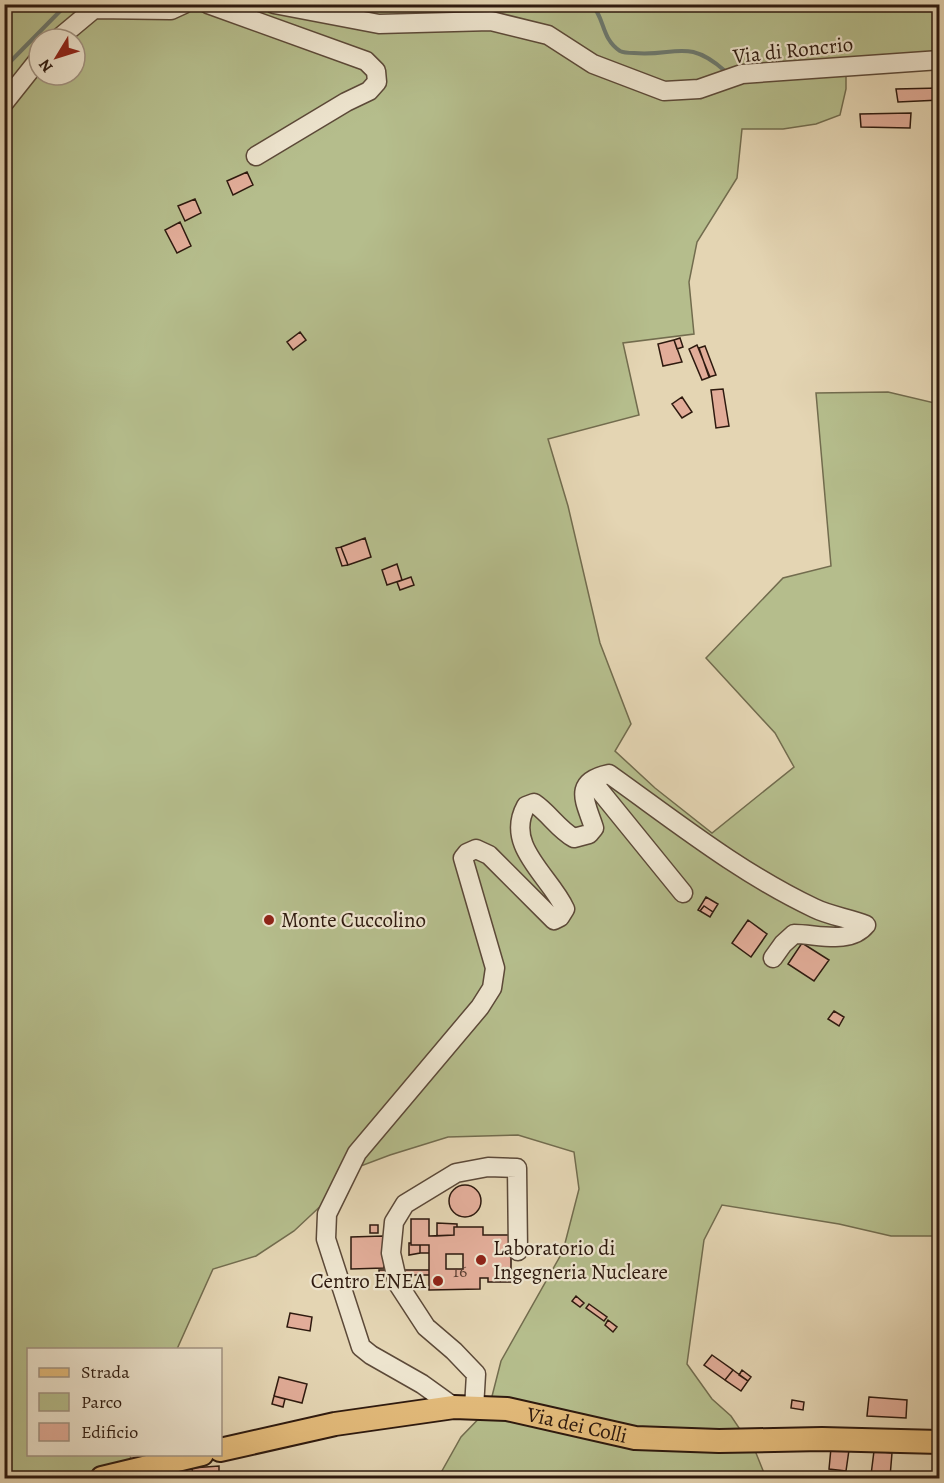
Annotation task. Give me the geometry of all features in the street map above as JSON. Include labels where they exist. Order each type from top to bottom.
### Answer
[{"type":"main road","name":"Via dei Colli","points":[[222,1450],[335,1425],[464,1407],[507,1408],[635,1438],[719,1441],[822,1439],[939,1442]]},
{"type":"main road","points":[[102,1479],[198,1456]]},
{"type":"street","points":[[72,27],[96,6],[171,10],[184,4]]},
{"type":"street","points":[[208,4],[366,61],[376,70],[377,82],[369,91],[346,102],[256,156]]},
{"type":"street","name":"Via di Roncrio","points":[[274,4],[379,24],[491,21],[548,35],[593,64],[664,91],[699,89],[742,74],[939,60]]},
{"type":"street","points":[[4,103],[27,74]]},
{"type":"street","points":[[518,1251],[517,1168],[488,1167],[456,1173],[405,1204],[394,1222],[391,1253],[398,1284],[426,1327],[476,1374],[464,1407],[371,1355],[361,1347],[326,1239],[327,1214],[357,1153],[480,1007],[492,988],[495,968],[463,858],[467,853],[476,849],[489,855],[555,920],[565,909],[560,898],[537,871],[521,838],[520,816],[526,806],[534,803],[544,810],[563,832],[574,838],[589,834],[594,828],[583,794],[586,787],[597,777],[609,774],[766,883],[816,909],[866,925],[861,932],[838,938],[794,934],[773,958]]},
{"type":"street","points":[[592,782],[683,893]]},
{"type":"green space","points":[[5,5],[939,5],[939,67],[846,75],[846,89],[840,115],[816,124],[783,129],[742,129],[737,178],[697,242],[689,282],[694,334],[623,343],[639,415],[548,439],[568,506],[600,643],[631,724],[615,751],[655,788],[712,833],[794,767],[775,733],[706,658],[783,578],[831,566],[816,393],[888,392],[939,404],[939,1236],[891,1236],[839,1224],[722,1205],[704,1240],[687,1364],[712,1399],[731,1416],[756,1453],[766,1478],[438,1478],[461,1437],[489,1408],[501,1361],[563,1251],[579,1189],[574,1152],[518,1135],[448,1137],[342,1173],[327,1200],[294,1231],[256,1256],[213,1269],[177,1348],[27,1348],[27,1456],[130,1456],[133,1468],[73,1478],[5,1478]]},
{"type":"building","points":[[940,88],[940,100],[898,102],[896,89]]},
{"type":"building","points":[[911,113],[910,128],[861,127],[860,114]]},
{"type":"building","points":[[247,172],[253,185],[233,195],[227,181]]},
{"type":"building","points":[[195,199],[201,213],[185,221],[178,206]]},
{"type":"building","points":[[180,222],[191,246],[177,253],[165,230]]},
{"type":"building","points":[[300,332],[306,340],[293,350],[287,342]]},
{"type":"building","points":[[680,338],[683,347],[677,349],[674,340]]},
{"type":"building","points":[[674,340],[682,362],[663,366],[658,344]]},
{"type":"building","points":[[697,345],[710,377],[702,380],[689,349]]},
{"type":"building","points":[[705,346],[716,375],[709,377],[699,348]]},
{"type":"building","points":[[723,389],[729,426],[716,428],[711,390]]},
{"type":"building","points":[[682,397],[692,412],[682,418],[672,404]]},
{"type":"building","points":[[365,538],[371,557],[348,565],[341,547]]},
{"type":"building","points":[[341,547],[348,565],[342,566],[336,548]]},
{"type":"building","points":[[397,564],[402,580],[387,585],[382,570]]},
{"type":"building","points":[[411,577],[414,585],[400,590],[397,582]]},
{"type":"building","points":[[706,897],[718,904],[713,912],[704,906],[700,911],[698,910]]},
{"type":"building","points":[[704,906],[713,912],[710,917],[700,911]]},
{"type":"building","points":[[748,920],[767,934],[751,957],[732,943]]},
{"type":"building","points":[[802,943],[829,960],[814,981],[788,964]]},
{"type":"building","points":[[834,1011],[844,1017],[839,1026],[828,1019]]},
{"type":"building","points":[[465,1185],[476,1190],[481,1201],[476,1212],[465,1217],[454,1212],[449,1201],[454,1190]]},
{"type":"building","points":[[411,1219],[429,1219],[429,1236],[454,1235],[454,1227],[483,1227],[483,1235],[511,1235],[511,1270],[515,1270],[515,1282],[488,1282],[488,1278],[480,1278],[480,1289],[429,1290],[429,1245],[411,1245]],"holes":[[[446,1254],[463,1254],[463,1269],[446,1269]]]},
{"type":"building","points":[[437,1223],[457,1224],[457,1227],[454,1227],[454,1235],[437,1236]]},
{"type":"building","points":[[370,1225],[378,1225],[378,1233],[370,1233]]},
{"type":"building","points":[[383,1236],[384,1268],[351,1269],[351,1237]]},
{"type":"building","points":[[409,1243],[420,1245],[420,1253],[409,1255]]},
{"type":"building","points":[[420,1245],[429,1245],[429,1253],[420,1253]]},
{"type":"building","points":[[379,1270],[429,1270],[429,1275],[379,1275]]},
{"type":"building","points":[[576,1296],[584,1303],[580,1307],[572,1301]]},
{"type":"building","points":[[589,1304],[607,1317],[604,1321],[586,1308]]},
{"type":"building","points":[[290,1313],[312,1317],[310,1331],[287,1327]]},
{"type":"building","points":[[608,1320],[617,1327],[613,1332],[605,1325]]},
{"type":"building","points":[[712,1355],[733,1370],[725,1380],[704,1365]]},
{"type":"building","points":[[733,1370],[748,1381],[741,1391],[725,1380]]},
{"type":"building","points":[[742,1370],[751,1377],[748,1381],[739,1375]]},
{"type":"building","points":[[279,1377],[307,1384],[302,1403],[274,1396]]},
{"type":"building","points":[[274,1396],[285,1399],[283,1407],[272,1404]]},
{"type":"building","points":[[869,1397],[907,1400],[906,1418],[867,1416]]},
{"type":"building","points":[[792,1400],[804,1402],[803,1410],[791,1408]]},
{"type":"building","points":[[831,1448],[849,1450],[846,1471],[829,1469]]},
{"type":"building","points":[[874,1451],[892,1453],[890,1477],[871,1475]]},
{"type":"building","points":[[219,1466],[219,1478],[193,1478],[192,1468]]},
{"type":"waterway","points":[[4,68],[67,4]]},
{"type":"waterway","points":[[591,4],[599,15],[609,40],[620,51],[648,54],[690,51],[701,54],[725,71]]},
{"type":"place","name":"Monte Cuccolino","points":[[269,920]]},
{"type":"place","name":"Laboratorio di Ingegneria Nucleare","points":[[481,1260]]},
{"type":"place","name":"Centro ENEA","points":[[438,1281]]}]
